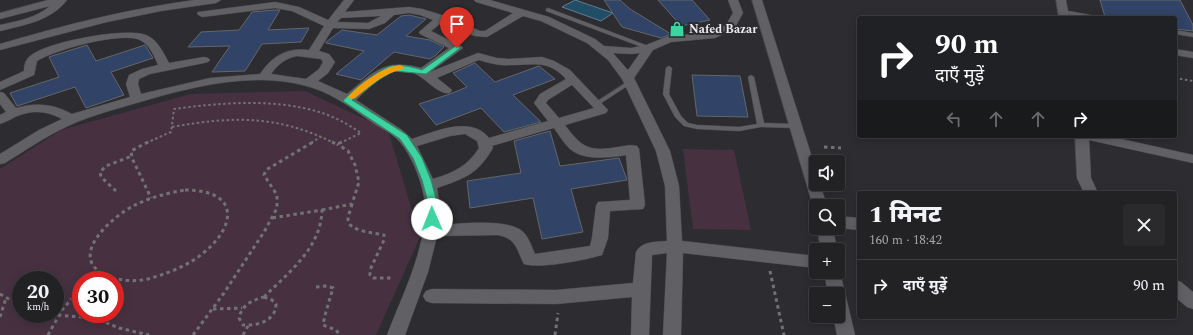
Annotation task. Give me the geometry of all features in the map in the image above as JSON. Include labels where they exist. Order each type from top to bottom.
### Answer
[{"type":"street","points":[[0,28],[29,21],[46,14],[61,0]]},
{"type":"street","points":[[0,16],[61,0]]},
{"type":"street","points":[[0,47],[129,14],[168,6],[216,0]]},
{"type":"street","points":[[312,54],[330,25],[350,0]]},
{"type":"street","points":[[479,0],[522,12],[569,30],[591,41],[612,58],[629,80],[663,151],[672,186],[675,246],[672,335]]},
{"type":"street","points":[[601,49],[632,51],[649,48],[658,43],[669,40],[711,36],[730,27],[738,13],[733,0]]},
{"type":"street","points":[[757,0],[818,199]]},
{"type":"street","points":[[1061,0],[1063,15]]},
{"type":"street","points":[[202,14],[275,5],[295,9],[330,25],[369,26],[381,21],[390,12]]},
{"type":"street","points":[[0,22],[52,9]]},
{"type":"street","points":[[338,15],[409,10],[441,18],[479,34],[487,34],[522,12]]},
{"type":"street","points":[[426,75],[457,48],[424,32],[441,18]]},
{"type":"street","points":[[0,86],[30,73],[30,64],[34,58],[44,53],[89,39],[110,36],[130,34],[140,36],[153,43],[165,67]]},
{"type":"street","points":[[629,80],[649,48]]},
{"type":"street","points":[[264,76],[270,66],[278,58],[297,52],[325,56],[329,62],[324,71],[309,82]]},
{"type":"street","points":[[1177,52],[1193,55]]},
{"type":"street","points":[[426,75],[478,56],[509,62],[542,60],[566,72],[602,110],[484,144]]},
{"type":"street","points":[[137,98],[132,84],[133,77],[146,71],[204,60]]},
{"type":"street","points":[[347,101],[377,77],[393,68],[412,69],[426,75],[446,90]]},
{"type":"street","points":[[0,160],[44,132],[70,120],[137,98],[212,81],[250,76],[289,78],[309,82],[330,91],[404,137],[418,158],[428,186],[433,206],[429,241],[396,335]]},
{"type":"street","points":[[430,231],[498,229],[512,232],[519,237],[530,260],[548,259],[596,251],[600,238],[603,206],[638,205],[632,149],[610,153],[596,153],[578,148],[571,142],[557,123],[543,109],[540,103],[544,97],[573,80]]},
{"type":"street","points":[[0,96],[5,116],[39,107],[48,108],[70,120]]},
{"type":"street","points":[[408,144],[449,132],[467,130],[483,139],[486,148],[480,159],[469,171],[428,186]]},
{"type":"street","points":[[1082,138],[1084,178],[1090,191]]},
{"type":"street","points":[[1098,138],[1193,159]]},
{"type":"street","points":[[845,223],[857,224]]},
{"type":"street","points":[[640,335],[641,289],[644,252],[651,248],[675,246],[809,261]]},
{"type":"street","points":[[432,296],[560,297],[641,289]]},
{"type":"street","points":[[1177,289],[1193,302]]},
{"type":"street","points":[[843,323],[846,335]]},
{"type":"lane","points":[[548,10],[649,48]]},
{"type":"lane","points":[[1063,15],[1074,16]]},
{"type":"lane","points":[[1177,32],[1193,35]]},
{"type":"lane","points":[[668,68],[666,94],[678,117],[686,125],[697,128],[738,129],[761,125],[795,126]]},
{"type":"lane","points":[[751,77],[761,125]]},
{"type":"lane","points":[[596,104],[629,80]]},
{"type":"path","points":[[1177,78],[1193,81]]},
{"type":"path","points":[[151,198],[131,152],[137,146],[171,132],[174,109],[205,105],[254,103],[300,108],[353,126],[361,133],[337,144]]},
{"type":"path","points":[[172,127],[214,120],[239,118],[280,122],[322,136],[348,151],[355,165],[358,182],[348,220],[350,225],[355,229],[384,235],[384,240],[370,270],[370,275],[373,278],[393,278]]},
{"type":"path","points":[[192,335],[212,309],[260,238],[277,208],[277,195],[264,175],[266,170],[322,136]]},
{"type":"path","points":[[824,147],[841,148]]},
{"type":"path","points":[[116,191],[101,177],[100,172],[106,166],[132,156]]},
{"type":"path","points":[[98,271],[92,266],[90,253],[96,238],[107,224],[124,211],[165,193],[185,190],[204,191],[218,196],[227,205],[229,218],[223,232],[210,248],[191,262],[168,273],[142,280],[124,280]]},
{"type":"path","points":[[272,218],[352,204]]},
{"type":"path","points":[[264,297],[309,251],[324,220],[322,210]]},
{"type":"path","points":[[767,256],[784,335]]},
{"type":"path","points":[[316,287],[328,286],[333,288],[333,294],[327,305],[323,325],[336,330],[340,335]]},
{"type":"path","points":[[0,294],[12,301]]},
{"type":"path","points":[[64,306],[72,295]]},
{"type":"path","points":[[264,297],[274,300],[276,303],[275,312],[267,321],[254,326],[243,325],[238,318],[242,308],[252,300],[264,297]]},
{"type":"path","points":[[555,335],[560,297]]},
{"type":"path","points":[[0,317],[6,298]]},
{"type":"path","points":[[212,309],[242,308]]},
{"type":"path","points":[[64,316],[95,318],[119,328],[149,335]]},
{"type":"path","points":[[48,335],[54,323]]},
{"type":"path","points":[[243,335],[248,326]]},
{"type":"shaded area","points":[[305,91],[388,130],[420,237],[376,335],[0,335],[0,169],[61,130],[191,94]]},
{"type":"shaded area","points":[[683,149],[734,150],[751,230],[693,229]]},
{"type":"water","points":[[575,0],[613,13],[601,21],[562,7]]},
{"type":"building","points":[[604,0],[620,0],[630,9],[671,34],[661,38],[622,27]]},
{"type":"building","points":[[658,0],[692,0],[710,20],[681,26]]},
{"type":"building","points":[[1100,0],[1180,0],[1193,25],[1193,31],[1177,29],[1177,16],[1105,16]]},
{"type":"building","points":[[280,10],[268,30],[309,28],[301,42],[262,44],[245,71],[212,72],[230,46],[188,47],[201,32],[239,30],[252,12]]},
{"type":"building","points":[[409,15],[426,19],[406,36],[430,40],[444,47],[436,55],[430,59],[394,52],[361,80],[336,74],[364,51],[326,42],[342,30],[377,35],[401,16]]},
{"type":"building","points":[[87,45],[96,61],[145,45],[153,58],[111,72],[124,95],[86,108],[75,87],[17,106],[10,93],[59,77],[49,57]]},
{"type":"building","points":[[475,63],[495,82],[539,66],[555,79],[513,95],[541,122],[504,132],[481,108],[436,125],[419,104],[467,87],[453,73]]},
{"type":"building","points":[[692,75],[740,76],[748,117],[697,116]]},
{"type":"building","points":[[550,131],[560,166],[619,158],[627,180],[571,189],[583,232],[542,239],[533,198],[470,208],[467,181],[521,173],[514,141]]},
{"type":"slow traffic","points":[[352,97],[377,77],[393,68],[400,68]]},
{"type":"place","name":"Nafed Bazar","points":[[677,29]]},
{"type":"route","points":[[432,219],[433,206],[427,180],[418,158],[404,137],[347,101],[377,77],[393,68],[412,69],[423,72],[457,48]]}]
